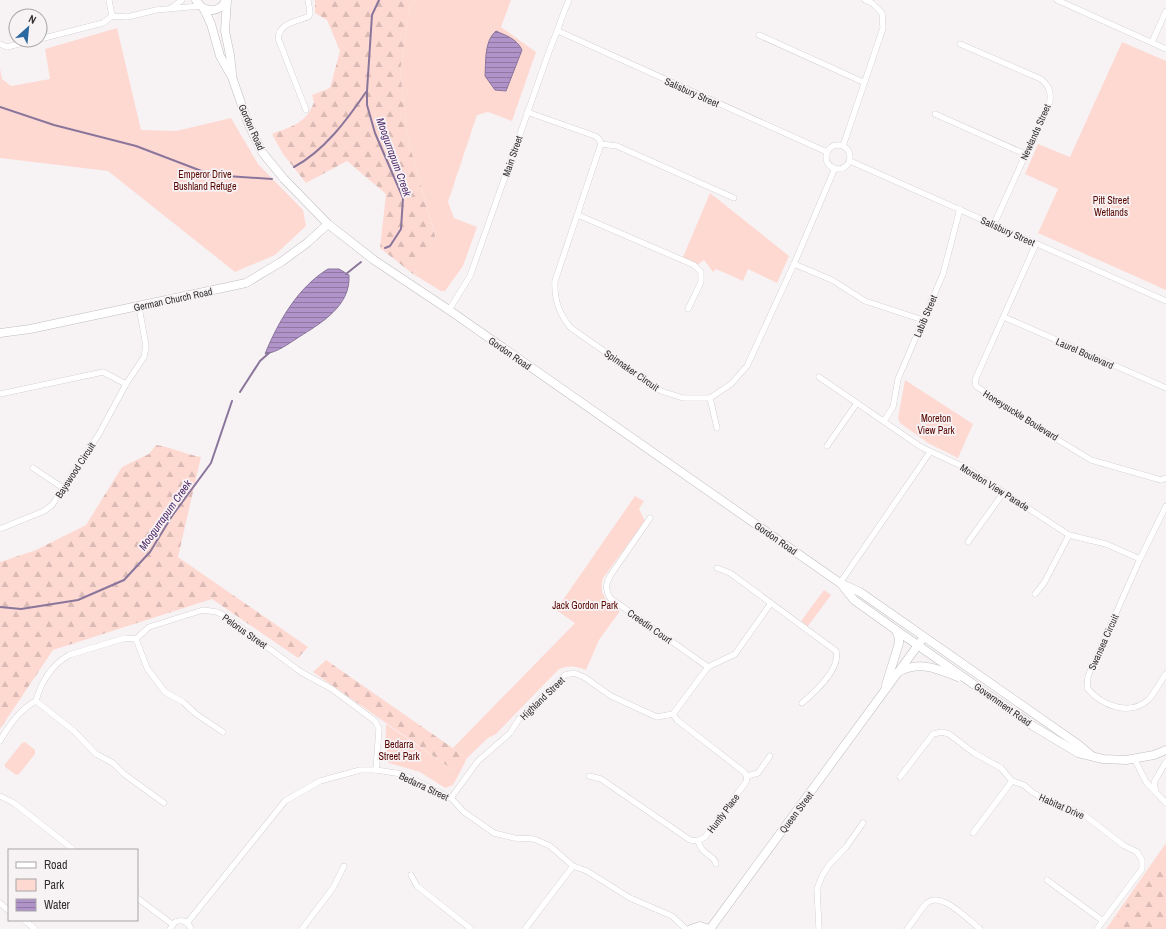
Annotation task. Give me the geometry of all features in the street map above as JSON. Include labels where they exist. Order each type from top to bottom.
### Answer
[{"type":"street","points":[[109,0],[112,16]]},
{"type":"street","points":[[171,8],[182,0]]},
{"type":"street","points":[[48,37],[103,23],[112,16],[127,17],[171,8],[200,5],[214,11],[227,0]]},
{"type":"street","name":"Gordon Road","points":[[227,0],[225,31],[230,55],[232,77]]},
{"type":"street","points":[[306,110],[278,38],[280,31],[284,26],[309,16],[310,12],[308,0]]},
{"type":"street","name":"Main Street","points":[[449,310],[470,276],[527,112],[569,0]]},
{"type":"street","points":[[843,146],[863,82],[883,28],[882,13],[872,3],[865,0]]},
{"type":"street","points":[[1058,0],[1166,48]]},
{"type":"street","name":"Gordon Road","points":[[200,5],[215,36],[220,56],[232,77],[248,123],[262,152],[284,179],[328,224],[374,260],[449,310],[840,583],[860,592],[924,637]]},
{"type":"street","points":[[1152,42],[1166,11]]},
{"type":"street","name":"Salisbury Street","points":[[558,31],[827,152]]},
{"type":"street","points":[[760,34],[863,82]]},
{"type":"street","name":"Newlands Street","points":[[960,44],[1041,79],[1048,85],[1051,94],[1050,101],[994,224]]},
{"type":"street","points":[[527,112],[595,136],[599,139],[601,144],[617,146],[734,198]]},
{"type":"street","points":[[935,114],[1025,154]]},
{"type":"street","name":"Spinnaker Circuit","points":[[601,144],[555,282],[554,293],[558,308],[563,319],[571,328],[661,391],[684,398],[710,398]]},
{"type":"street","points":[[832,146],[843,146],[849,151],[850,161],[844,167],[835,168],[828,163],[827,152],[832,146]]},
{"type":"street","name":"Salisbury Street","points":[[850,161],[1166,301]]},
{"type":"street","points":[[717,428],[710,398],[731,384],[747,366],[794,264],[835,168]]},
{"type":"street","name":"Labib Street","points":[[884,421],[893,407],[898,378],[943,274],[960,209]]},
{"type":"street","points":[[578,215],[694,265],[701,272],[701,282],[688,309]]},
{"type":"street","name":"German Church Road","points":[[0,333],[30,329],[139,307],[246,283],[307,243],[328,224]]},
{"type":"street","name":"Honeysuckle Boulevard","points":[[1036,244],[975,380],[976,386],[1026,420],[1091,460],[1161,480],[1166,478]]},
{"type":"street","points":[[794,264],[832,280],[865,301],[923,320]]},
{"type":"street","name":"Bayswood Circuit","points":[[0,530],[44,511],[52,505],[99,434],[146,351],[139,307]]},
{"type":"street","name":"Laurel Boulevard","points":[[1004,317],[1166,388]]},
{"type":"street","points":[[0,394],[104,372],[126,384]]},
{"type":"street","name":"Moreton View Parade","points":[[819,376],[930,452],[968,469],[1069,534],[1106,544],[1140,559]]},
{"type":"street","points":[[827,446],[857,403]]},
{"type":"street","points":[[840,583],[930,452]]},
{"type":"street","points":[[33,468],[64,488]]},
{"type":"street","points":[[968,542],[1004,492]]},
{"type":"street","name":"Swansea Circuit","points":[[1166,506],[1140,559],[1088,676],[1087,688],[1107,704],[1119,709],[1127,708],[1142,704],[1147,700],[1166,674]]},
{"type":"street","name":"Creedin Court","points":[[650,518],[610,576],[606,584],[606,591],[610,598],[708,667]]},
{"type":"street","points":[[1034,594],[1044,583],[1069,534]]},
{"type":"street","points":[[717,568],[730,573],[836,651],[837,657],[835,666],[814,692],[802,703]]},
{"type":"street","name":"Gordon Road","points":[[840,583],[854,600],[918,645]]},
{"type":"street","points":[[770,603],[735,654],[708,667],[673,714],[677,720],[744,772],[747,776],[758,773],[770,756]]},
{"type":"street","name":"Pelorus Street","points":[[136,639],[149,627],[203,610],[217,612],[301,672],[332,689],[375,721],[379,729],[376,770]]},
{"type":"street","name":"Queen Street","points":[[883,695],[892,671],[899,643],[896,630]]},
{"type":"street","name":"Queen Street","points":[[709,929],[883,695],[924,637]]},
{"type":"street","name":"Government Road","points":[[924,637],[1073,741],[1092,756]]},
{"type":"street","points":[[0,741],[20,712],[36,701],[43,682],[61,660],[69,655],[124,638],[136,639],[146,668],[164,692],[183,702],[196,714],[223,732]]},
{"type":"street","name":"Government Road","points":[[918,645],[1033,726],[1078,753],[1110,760],[1135,760],[1166,750]]},
{"type":"street","points":[[899,672],[917,665],[929,667],[971,683]]},
{"type":"street","name":"Highland Street","points":[[451,798],[481,757],[510,733],[519,719],[565,674],[574,673],[584,677],[611,696],[657,717],[673,714]]},
{"type":"street","points":[[36,701],[74,730],[96,754],[113,763],[124,774],[164,803]]},
{"type":"street","name":"Habitat Drive","points":[[900,777],[933,734],[942,732],[949,734],[974,753],[1001,768],[1012,780],[1024,785],[1047,801],[1083,814],[1123,845],[1137,852],[1142,860],[1142,869],[1097,929]]},
{"type":"street","points":[[1135,760],[1144,779],[1156,794],[1166,803]]},
{"type":"street","points":[[1156,794],[1154,782],[1166,762]]},
{"type":"street","name":"Bedarra Street","points":[[187,923],[285,801],[320,781],[360,770],[376,770],[402,774],[451,798],[464,812],[486,829],[506,836],[540,841],[556,850],[573,866],[587,871],[630,898],[672,916],[686,929]]},
{"type":"street","name":"Huntly Place","points":[[589,776],[601,778],[690,840],[698,841],[705,837],[710,831],[746,782],[747,776]]},
{"type":"street","points":[[973,833],[1012,780]]},
{"type":"street","points":[[0,796],[14,803],[73,849]]},
{"type":"street","points":[[818,929],[817,889],[822,876],[829,865],[846,847],[863,823]]},
{"type":"street","points":[[698,841],[700,848],[705,854],[714,859],[716,864]]},
{"type":"street","points":[[302,929],[333,888],[344,866]]},
{"type":"street","points":[[525,929],[573,866]]},
{"type":"street","points":[[411,874],[417,886],[471,929]]},
{"type":"street","points":[[1048,880],[1103,921]]},
{"type":"street","points":[[138,899],[171,927],[181,920],[187,923],[191,929]]},
{"type":"street","points":[[908,929],[927,903],[934,900],[941,900],[980,929]]},
{"type":"street","points":[[0,903],[8,910]]},
{"type":"street","points":[[25,921],[35,929]]},
{"type":"street","points":[[691,929],[700,926],[709,929]]},
{"type":"green space","points":[[315,0],[418,0],[410,6],[400,72],[409,143],[436,239],[413,274],[380,248],[386,194],[347,161],[306,183],[283,154],[272,134],[292,126],[302,120],[311,109],[314,102],[312,95],[330,88],[340,51],[327,20],[315,13]]},
{"type":"green space","points":[[418,0],[511,0],[501,27],[536,52],[512,121],[488,112],[477,115],[448,202],[454,218],[477,227],[463,266],[445,291],[441,291],[413,274],[436,238],[409,143],[400,72],[410,6]]},
{"type":"green space","name":"Emperor Drive Bushland Refuge","points":[[117,28],[141,130],[176,131],[231,118],[258,164],[303,210],[306,226],[275,255],[235,272],[108,171],[0,158],[0,68],[2,79],[11,86],[50,79],[45,49]]},
{"type":"green space","name":"Pitt Street Wetlands","points":[[1122,42],[1166,61],[1166,290],[1038,233],[1058,189],[1025,174],[1038,144],[1070,157]]},
{"type":"green space","points":[[710,193],[789,256],[777,283],[748,269],[743,281],[716,269],[713,272],[704,260],[697,265],[683,257]]},
{"type":"green space","name":"Moreton View Park","points":[[905,380],[973,424],[958,458],[928,443],[900,423],[898,418]]},
{"type":"green space","points":[[156,445],[201,457],[178,557],[308,647],[298,658],[212,599],[53,650],[0,729],[0,562],[36,550],[86,525],[122,467],[149,454]]},
{"type":"green space","name":"Jack Gordon Park","points":[[635,496],[644,501],[639,509],[645,521],[603,578],[602,584],[605,598],[620,611],[599,640],[586,670],[572,666],[559,669],[496,734],[488,738],[467,758],[453,748],[575,623],[556,610]]},
{"type":"green space","points":[[824,590],[831,595],[808,626],[801,621]]},
{"type":"green space","points":[[326,660],[467,758],[459,774],[313,672]]},
{"type":"green space","name":"Bedarra Street Park","points":[[386,724],[459,774],[453,785],[445,788],[420,772],[389,763],[385,759]]},
{"type":"green space","points":[[25,742],[35,750],[35,754],[19,774],[16,775],[5,767],[5,764],[22,743]]},
{"type":"green space","points":[[1166,843],[1166,929],[1106,929]]},
{"type":"green space","points":[[1166,860],[1166,929],[1109,929],[1148,875],[1162,867]]},
{"type":"water","points":[[496,31],[514,40],[522,50],[506,91],[495,90],[485,76],[489,40]]},
{"type":"water","points":[[328,269],[339,269],[349,275],[345,296],[340,305],[316,326],[283,347],[265,354],[276,330],[298,295],[307,285]]},
{"type":"waterway","name":"Moogurrapum Creek","points":[[379,0],[372,15],[367,105],[375,133],[403,198],[401,229],[390,246],[385,248]]},
{"type":"waterway","name":"Moogurrapum Creek","points":[[294,167],[325,144],[343,124],[366,92]]},
{"type":"waterway","points":[[0,107],[54,125],[136,146],[212,175],[272,179]]},
{"type":"waterway","name":"Moogurrapum Creek","points":[[346,274],[361,262]]},
{"type":"waterway","name":"Moogurrapum Creek","points":[[240,392],[260,361],[269,353]]},
{"type":"waterway","name":"Moogurrapum Creek","points":[[0,607],[21,609],[78,600],[124,580],[150,552],[172,516],[211,463],[232,401]]}]
